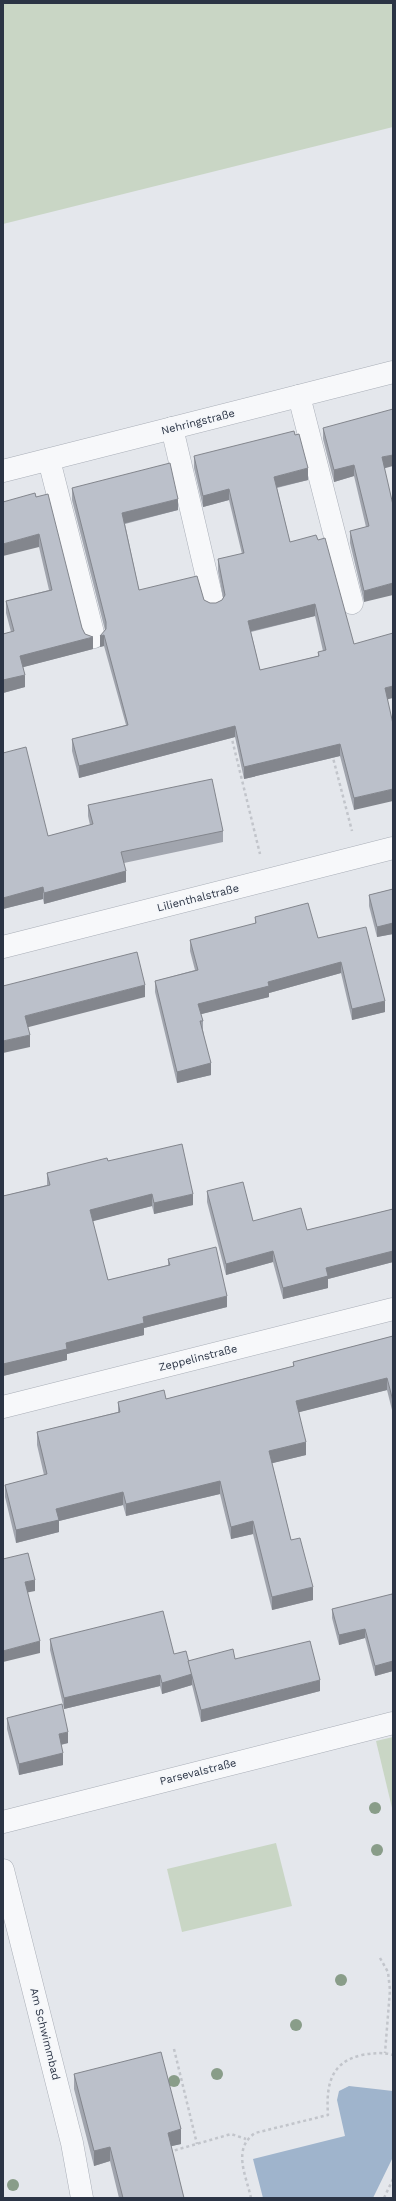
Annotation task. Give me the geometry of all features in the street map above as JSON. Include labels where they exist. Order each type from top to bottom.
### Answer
[{"type":"street","name":"Nehringstraße","points":[[3,471],[393,372]]},
{"type":"street","points":[[299,396],[352,603]]},
{"type":"street","points":[[172,428],[213,603]]},
{"type":"street","points":[[49,460],[94,637]]},
{"type":"street","name":"Lilienthalstraße","points":[[3,948],[393,848]]},
{"type":"street","name":"Zeppelinstraße","points":[[3,1407],[393,1309]]},
{"type":"street","name":"Parsevalstraße","points":[[3,1822],[393,1723]]},
{"type":"street","name":"Am Schwimmbad","points":[[3,1870],[72,2143],[82,2198]]},
{"type":"path","points":[[230,733],[267,880]]},
{"type":"path","points":[[332,752],[359,856]]},
{"type":"path","points":[[380,1958],[388,1972],[390,1990],[385,2053]]},
{"type":"path","points":[[174,2049],[197,2144]]},
{"type":"path","points":[[251,2198],[242,2160],[242,2147],[246,2139],[254,2133],[328,2115],[327,2097],[329,2082],[337,2069],[346,2061],[358,2056],[385,2053],[393,2055]]},
{"type":"path","points":[[165,2154],[231,2134],[246,2139]]},
{"type":"path","points":[[384,2198],[393,2179]]},
{"type":"green space","points":[[3,3],[393,3],[393,127],[3,224]]},
{"type":"green space","points":[[393,1737],[393,1812],[376,1741]]},
{"type":"green space","points":[[276,1843],[292,1906],[182,1932],[167,1869]]},
{"type":"water","points":[[349,2086],[393,2091],[393,2157],[373,2198],[263,2198],[253,2159],[345,2136],[337,2100],[339,2091]]},
{"type":"building","points":[[393,409],[393,455],[382,457],[393,505],[393,583],[364,591],[350,531],[369,526],[354,465],[334,470],[323,428]]},
{"type":"building","points":[[294,431],[295,435],[299,434],[308,468],[274,477],[290,542],[316,535],[318,540],[325,538],[354,644],[393,633],[393,686],[385,688],[393,724],[393,789],[354,798],[340,744],[244,767],[235,726],[79,766],[72,739],[128,725],[104,635],[100,636],[106,629],[106,622],[72,488],[170,463],[178,499],[122,513],[139,590],[197,576],[204,600],[210,603],[216,603],[222,600],[225,595],[218,559],[244,553],[229,489],[203,496],[194,456]],"holes":[[[315,604],[326,650],[318,652],[319,656],[260,670],[248,621]]]},
{"type":"building","points":[[35,493],[36,497],[48,494],[82,628],[85,634],[93,637],[20,656],[25,675],[3,680],[3,634],[14,631],[6,601],[52,590],[39,534],[3,544],[3,502]]},
{"type":"building","points":[[26,747],[48,836],[93,824],[88,805],[212,779],[223,831],[121,852],[126,871],[44,893],[43,887],[3,898],[3,753]]},
{"type":"building","points":[[393,889],[393,923],[377,927],[369,895]]},
{"type":"building","points":[[308,903],[318,938],[366,927],[385,1001],[352,1009],[341,962],[268,982],[269,986],[198,1004],[203,1021],[200,1021],[211,1063],[177,1072],[155,981],[198,970],[190,940],[256,923],[255,917]]},
{"type":"building","points":[[137,952],[145,985],[25,1016],[30,1035],[3,1041],[3,986]]},
{"type":"building","points":[[182,1144],[193,1194],[154,1203],[152,1194],[90,1210],[108,1280],[170,1265],[168,1259],[216,1247],[227,1296],[143,1317],[144,1323],[66,1343],[67,1349],[3,1364],[3,1196],[50,1185],[47,1173],[107,1158],[108,1161]]},
{"type":"building","points":[[243,1182],[253,1221],[301,1208],[307,1230],[393,1209],[393,1251],[326,1268],[328,1276],[283,1288],[273,1251],[226,1264],[207,1191]]},
{"type":"building","points":[[393,1336],[393,1401],[387,1378],[296,1401],[306,1442],[269,1451],[291,1540],[300,1538],[313,1587],[272,1597],[253,1521],[231,1527],[220,1481],[126,1504],[123,1492],[56,1509],[59,1520],[16,1530],[5,1485],[47,1474],[37,1432],[120,1412],[118,1402],[164,1390],[166,1399],[294,1366],[293,1362]]},
{"type":"building","points":[[28,1553],[35,1580],[25,1582],[40,1641],[3,1651],[3,1559]]},
{"type":"building","points":[[392,1594],[393,1661],[375,1666],[365,1629],[339,1635],[332,1609]]},
{"type":"building","points":[[163,1611],[174,1654],[186,1651],[192,1674],[162,1683],[160,1675],[64,1698],[50,1639]]},
{"type":"building","points":[[310,1641],[320,1680],[201,1710],[188,1661],[233,1649],[235,1659]]},
{"type":"building","points":[[62,1704],[68,1732],[59,1734],[63,1753],[19,1764],[7,1718]]},
{"type":"building","points":[[161,2052],[181,2129],[168,2133],[184,2198],[123,2198],[110,2147],[94,2151],[74,2074]]}]
